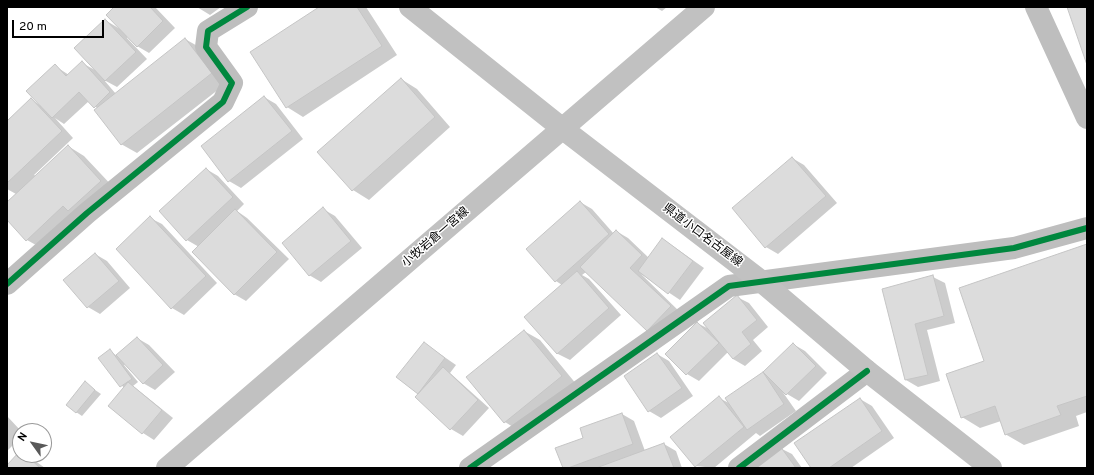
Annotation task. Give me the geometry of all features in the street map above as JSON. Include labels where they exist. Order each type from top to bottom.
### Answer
[{"type":"main road","name":"県道小口名古屋線","points":[[410,7],[563,129],[761,281],[867,371],[991,468]]},
{"type":"main road","name":"小牧岩倉一宮線","points":[[167,468],[704,7]]},
{"type":"street","points":[[7,284],[87,213],[223,102],[232,83],[206,47],[208,31],[248,7]]},
{"type":"street","points":[[1036,7],[1087,118]]},
{"type":"street","points":[[470,468],[729,286],[1014,248],[1087,228]]},
{"type":"street","points":[[739,468],[867,371]]},
{"type":"building","points":[[114,7],[150,7],[163,21],[137,47],[106,15]]},
{"type":"building","points":[[319,7],[357,7],[382,46],[286,108],[250,52]]},
{"type":"building","points":[[1067,7],[1087,7],[1087,65]]},
{"type":"building","points":[[105,19],[136,52],[105,81],[74,48]]},
{"type":"building","points":[[185,38],[212,73],[121,145],[94,110]]},
{"type":"building","points":[[82,61],[110,92],[94,108],[79,92],[52,118],[26,91],[55,64],[66,76]]},
{"type":"building","points":[[401,78],[435,117],[352,191],[317,152]]},
{"type":"building","points":[[264,96],[292,131],[228,182],[201,146]]},
{"type":"building","points":[[31,98],[62,131],[7,183],[7,121]]},
{"type":"building","points":[[68,145],[101,181],[68,211],[63,206],[26,241],[7,220],[7,202]]},
{"type":"building","points":[[792,157],[826,196],[765,248],[732,208]]},
{"type":"building","points":[[206,168],[233,197],[186,241],[159,211]]},
{"type":"building","points":[[580,201],[609,234],[555,282],[526,249]]},
{"type":"building","points":[[323,207],[351,241],[309,276],[282,243]]},
{"type":"building","points":[[235,209],[277,252],[234,295],[192,252]]},
{"type":"building","points":[[150,216],[206,276],[171,309],[116,249]]},
{"type":"building","points":[[616,230],[642,255],[630,268],[671,306],[647,331],[580,267]]},
{"type":"building","points":[[662,238],[693,261],[668,294],[638,271]]},
{"type":"building","points":[[1087,244],[1087,396],[1057,406],[1061,415],[1005,435],[995,406],[961,418],[946,374],[984,361],[959,288]]},
{"type":"building","points":[[95,253],[119,281],[87,308],[63,280]]},
{"type":"building","points":[[577,271],[609,308],[557,354],[524,317]]},
{"type":"building","points":[[933,275],[944,316],[915,324],[928,375],[905,380],[882,289]]},
{"type":"building","points":[[737,295],[757,320],[742,332],[751,344],[733,359],[703,323]]},
{"type":"building","points":[[697,322],[719,343],[686,375],[665,354]]},
{"type":"building","points":[[524,330],[562,376],[504,423],[466,377]]},
{"type":"building","points":[[137,337],[163,365],[143,384],[116,355]]},
{"type":"building","points":[[424,342],[445,358],[418,394],[396,377]]},
{"type":"building","points":[[793,343],[816,366],[786,395],[763,372]]},
{"type":"building","points":[[110,349],[132,379],[120,387],[98,358]]},
{"type":"building","points":[[657,353],[682,388],[648,412],[624,376]]},
{"type":"building","points":[[443,367],[478,400],[450,430],[415,397]]},
{"type":"building","points":[[763,372],[784,404],[747,430],[725,398]]},
{"type":"building","points":[[85,381],[95,390],[76,413],[66,405]]},
{"type":"building","points":[[128,382],[162,410],[142,434],[108,406]]},
{"type":"building","points":[[719,396],[744,427],[695,467],[670,437]]},
{"type":"building","points":[[860,398],[882,431],[829,468],[811,468],[794,443]]},
{"type":"building","points":[[622,413],[633,444],[568,468],[563,468],[555,448],[583,438],[580,428]]},
{"type":"building","points":[[664,443],[674,468],[596,468]]},
{"type":"building","points":[[780,446],[796,468],[752,468]]},
{"type":"building","points":[[12,460],[12,463],[35,463],[40,468],[7,468],[7,465]]},
{"type":"cycle path","points":[[7,284],[87,213],[223,102],[232,83],[206,47],[208,31],[247,7]]},
{"type":"cycle path","points":[[470,468],[729,286],[1014,248],[1087,228]]},
{"type":"cycle path","points":[[739,468],[867,371]]}]
